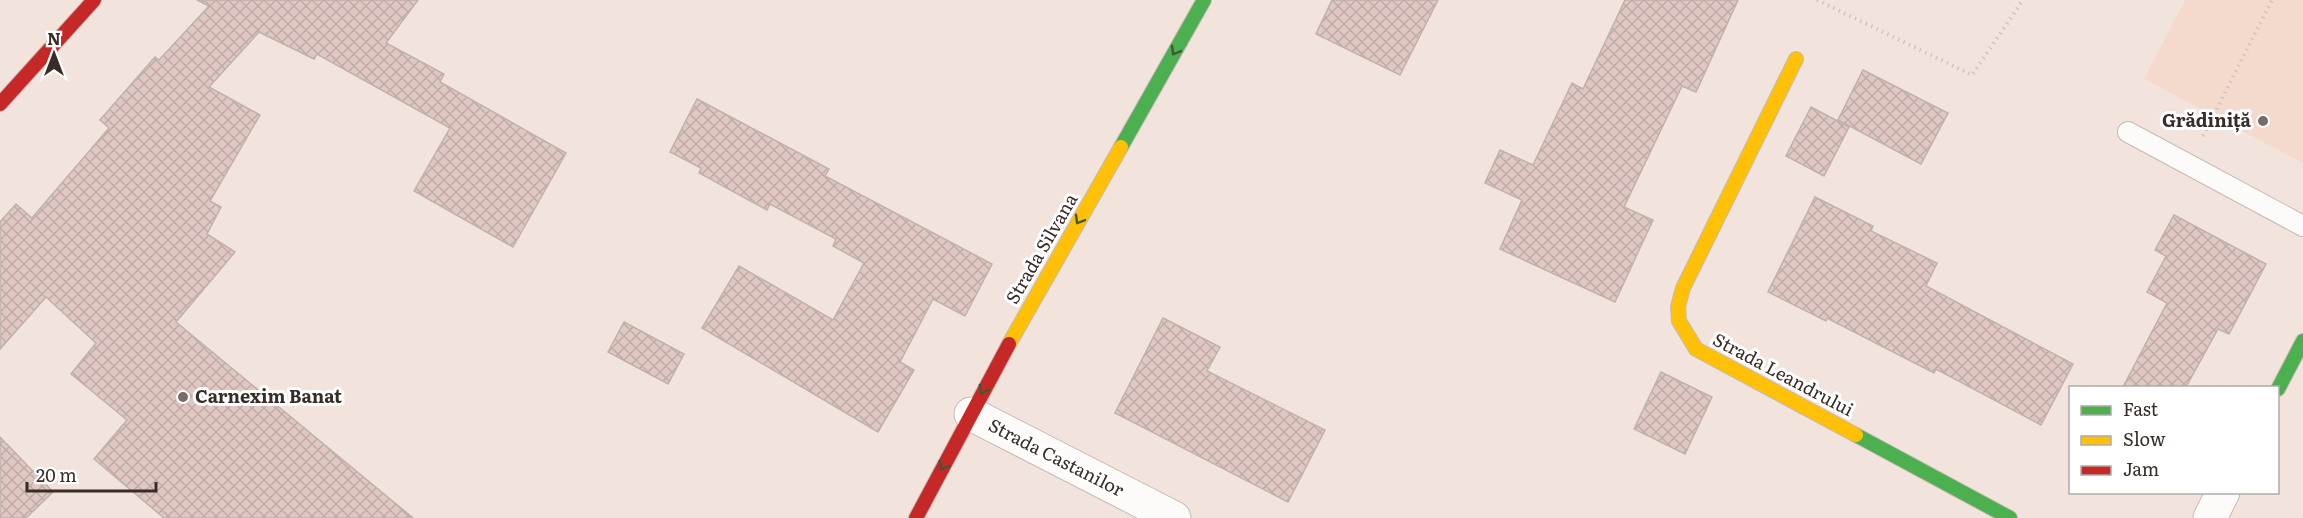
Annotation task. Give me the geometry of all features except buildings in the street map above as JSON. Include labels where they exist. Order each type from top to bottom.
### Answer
[{"type":"street","points":[[0,104],[94,0]]},
{"type":"street","name":"Strada Silvana","points":[[916,518],[970,414],[1204,0]]},
{"type":"street","name":"Strada Leandrului","points":[[1796,59],[1683,288],[1677,307],[1680,331],[1696,349],[2010,518]]},
{"type":"street","points":[[2279,386],[2303,341]]},
{"type":"street","name":"Strada Castanilor","points":[[970,414],[1174,518]]},
{"type":"street","points":[[2210,518],[2222,494]]},
{"type":"lane","points":[[2128,132],[2303,226]]},
{"type":"path","points":[[1817,0],[1972,75],[2023,0]]},
{"type":"path","points":[[2189,165],[2272,0]]},
{"type":"shaded area","name":"Grădiniță","points":[[2185,0],[2303,0],[2303,163],[2144,79]]},
{"type":"traffic: fast","points":[[1121,147],[1204,0]]},
{"type":"traffic: fast","points":[[2279,387],[2303,341]]},
{"type":"traffic: fast","points":[[1856,435],[2010,518]]},
{"type":"traffic: slow","points":[[1796,59],[1683,288],[1678,307],[1679,321],[1696,349],[1856,435]]},
{"type":"traffic: slow","points":[[1009,344],[1121,147]]},
{"type":"traffic: jam","points":[[0,104],[94,0]]},
{"type":"traffic: jam","points":[[916,518],[1009,344]]},
{"type":"place","name":"Grădiniță","points":[[2263,121]]},
{"type":"place","name":"Carnexim Banat","points":[[183,397]]}]
